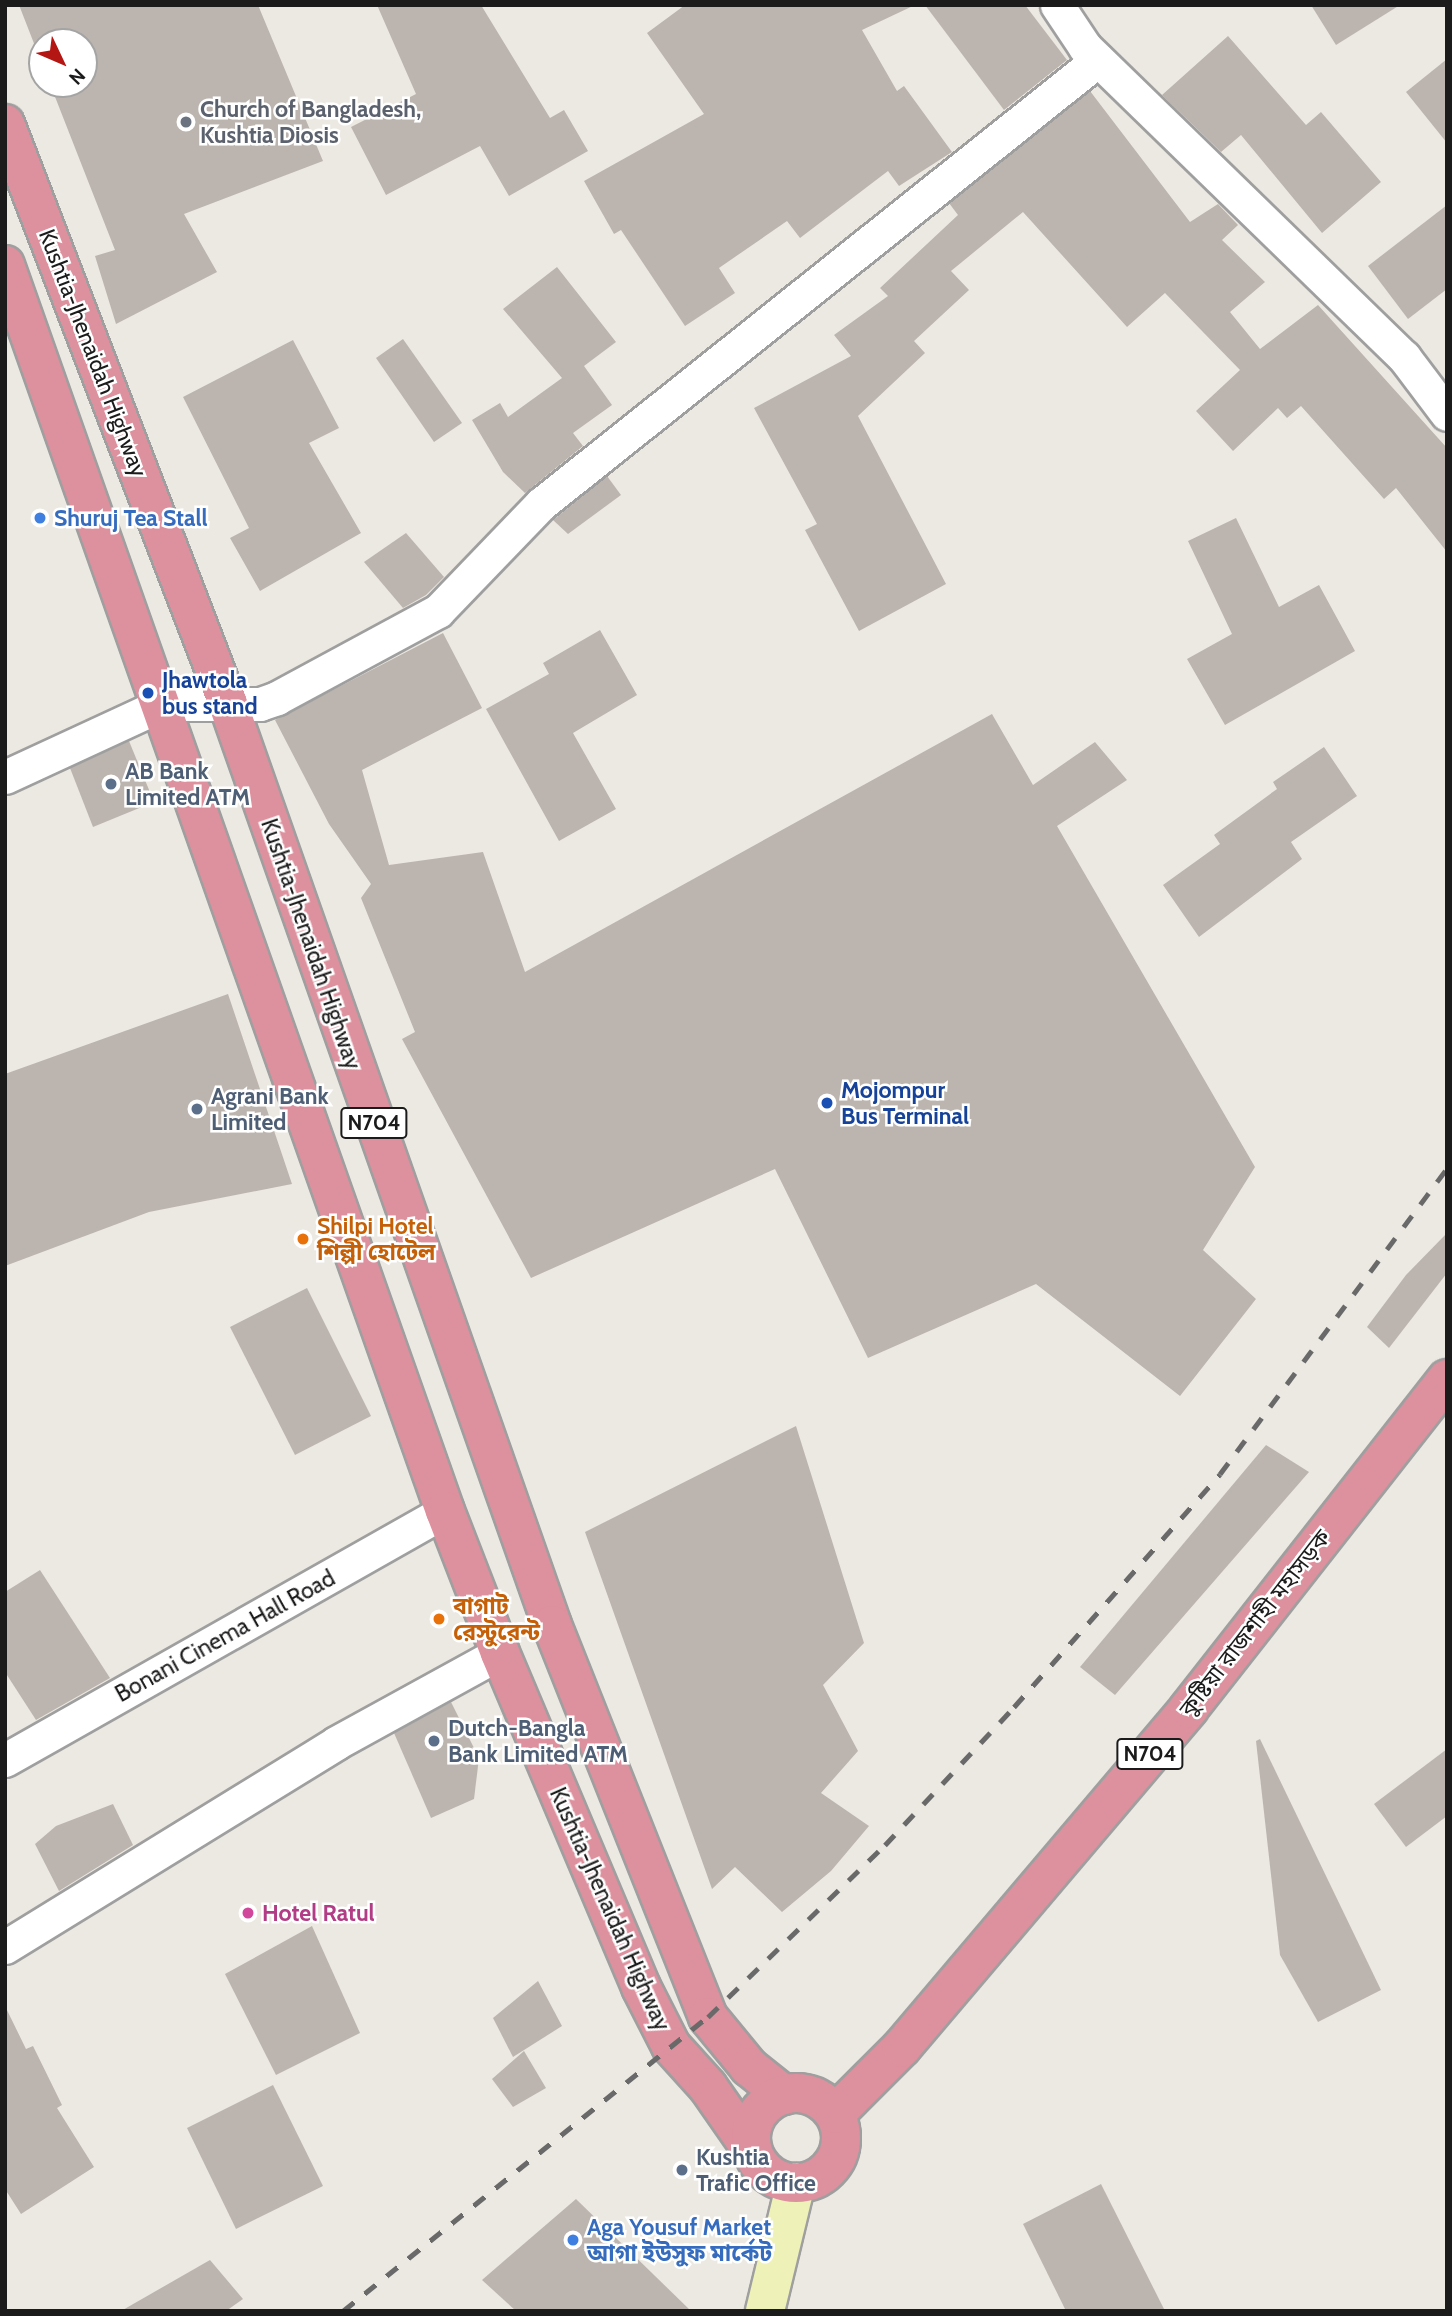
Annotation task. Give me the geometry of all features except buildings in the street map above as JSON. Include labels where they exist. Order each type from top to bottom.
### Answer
[{"type":"highway","name":"Kushtia-Jhenaidah Highway","points":[[5,124],[227,702],[498,1482],[604,1755],[708,2017],[749,2067],[784,2095]]},
{"type":"highway","name":"Kushtia-Jhenaidah Highway","points":[[5,265],[163,704],[375,1312],[500,1653],[671,2046],[708,2087],[752,2150]]},
{"type":"highway","points":[[277,1031],[334,1010]]},
{"type":"highway","points":[[375,1312],[431,1288]]},
{"type":"highway","name":"কুষ্টিয়া রাজশাহী মহাসড়ক","points":[[835,2114],[902,2047],[1180,1718],[1447,1379]]},
{"type":"highway","points":[[554,1782],[604,1755]]},
{"type":"highway","points":[[784,2095],[813,2096],[835,2114],[841,2137],[835,2160],[819,2177],[796,2183],[765,2171],[752,2150],[752,2124],[760,2111],[784,2095]]},
{"type":"main road","points":[[765,2311],[796,2183]]},
{"type":"street","points":[[1057,5],[1098,60],[1404,356],[1447,414]]},
{"type":"street","points":[[5,778],[163,704],[227,702],[260,705],[438,611],[541,504],[1098,60]]},
{"type":"street","name":"Bonani Cinema Hall Road","points":[[5,1760],[446,1511]]},
{"type":"street","points":[[5,1947],[336,1744],[500,1653]]},
{"type":"railway","points":[[343,2311],[708,2017],[885,1845],[1014,1707],[1220,1474],[1447,1168]]},
{"type":"place","name":"Church of Bangladesh, Kushtia Diosis","points":[[186,122]]},
{"type":"place","name":"Shuruj Tea Stall","points":[[40,518]]},
{"type":"place","name":"Jhawtola bus stand","points":[[148,693]]},
{"type":"place","name":"AB Bank Limited ATM","points":[[111,784]]},
{"type":"place","name":"Mojompur Bus Terminal","points":[[827,1103]]},
{"type":"place","name":"Agrani Bank Limited","points":[[197,1109]]},
{"type":"place","name":"Shilpi Hotel শিল্পী হোটেল","points":[[303,1239]]},
{"type":"place","name":"বাগাট রেস্টুরেন্ট","points":[[439,1619]]},
{"type":"place","name":"Dutch-Bangla Bank Limited ATM","points":[[434,1741]]},
{"type":"place","name":"Hotel Ratul","points":[[248,1913]]},
{"type":"place","name":"Kushtia Trafic Office","points":[[682,2170]]},
{"type":"place","name":"Aga Yousuf Market আগা ইউসুফ মার্কেট","points":[[573,2240]]}]
